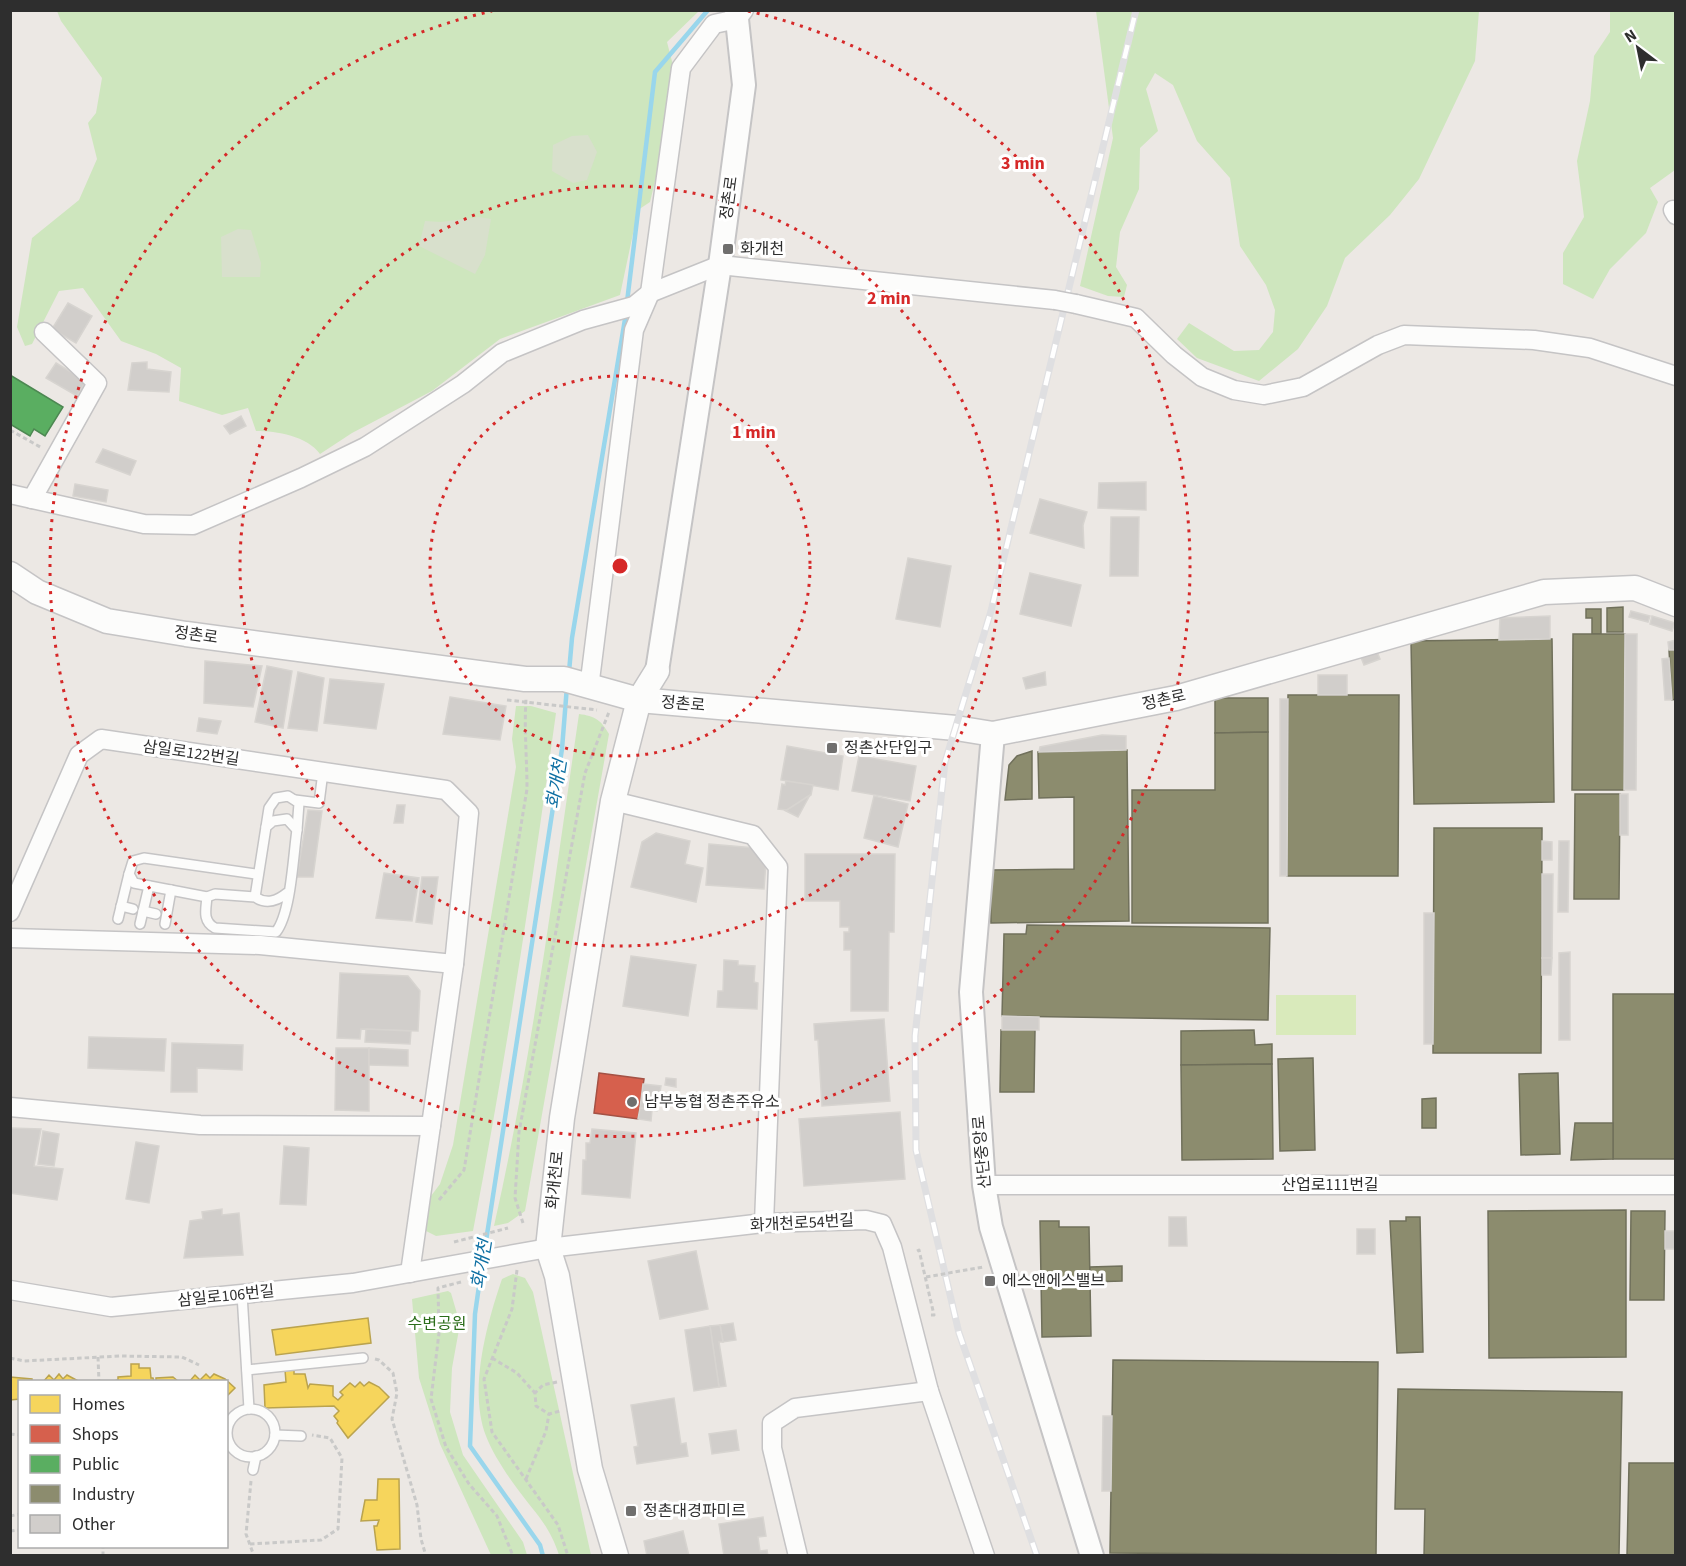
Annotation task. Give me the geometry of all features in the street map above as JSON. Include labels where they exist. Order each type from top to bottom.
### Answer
[{"type":"main road","name":"정촌로","points":[[10,574],[37,592],[107,621],[526,691],[578,683],[605,702],[639,700],[956,728],[993,734],[1176,698],[1544,592],[1635,588],[1676,604]]},
{"type":"main road","name":"정촌로","points":[[639,700],[657,671]]},
{"type":"main road","name":"화개천로","points":[[615,1556],[590,1469],[556,1276],[540,1250],[613,801],[639,700]]},
{"type":"street","name":"정촌로","points":[[657,671],[720,265],[744,85],[739,13]]},
{"type":"street","points":[[578,683],[634,330],[650,293],[681,68],[714,24],[739,13]]},
{"type":"street","points":[[10,494],[144,524],[193,525],[301,478],[365,447],[463,384],[502,353],[583,320],[634,306],[650,293],[720,265],[1055,300],[1136,318],[1174,355],[1202,377],[1234,390],[1264,395],[1303,387],[1378,345],[1404,335],[1534,340],[1590,348],[1676,376]]},
{"type":"street","points":[[32,499],[97,383],[44,332]]},
{"type":"street","name":"산단중앙로","points":[[993,734],[971,992],[984,1185],[991,1227],[1092,1556]]},
{"type":"street","name":"삼일로122번길","points":[[10,912],[79,755],[101,739],[446,790],[469,813],[454,964]]},
{"type":"street","points":[[613,801],[753,835],[778,867],[764,1223]]},
{"type":"street","points":[[10,938],[260,945],[454,964],[410,1273]]},
{"type":"street","points":[[10,1107],[200,1125],[431,1126]]},
{"type":"street","name":"산업로111번길","points":[[984,1185],[1676,1185]]},
{"type":"street","name":"화개천로54번길","points":[[441,1267],[540,1250],[764,1223],[866,1220],[882,1224],[892,1247],[929,1391],[985,1556]]},
{"type":"street","name":"삼일로106번길","points":[[10,1290],[111,1307],[353,1283],[441,1267]]},
{"type":"street","points":[[798,1556],[772,1448],[772,1423],[795,1408],[929,1391]]},
{"type":"lane","points":[[295,800],[319,802],[323,772]]},
{"type":"lane","points":[[207,897],[205,915],[209,924],[215,928],[276,932],[282,924],[284,915],[300,810],[299,802],[288,796],[276,798],[268,808],[256,874],[255,897]]},
{"type":"lane","points":[[266,827],[273,821],[287,819],[297,830]]},
{"type":"lane","points":[[118,919],[133,861],[144,858],[256,874]]},
{"type":"lane","points":[[129,874],[134,883],[207,897],[215,894],[255,897],[262,902],[277,900],[287,893]]},
{"type":"lane","points":[[140,924],[138,910],[149,886]]},
{"type":"lane","points":[[165,924],[172,914],[171,890]]},
{"type":"lane","points":[[271,901],[284,915]]},
{"type":"lane","points":[[121,906],[156,914]]},
{"type":"lane","points":[[242,1294],[249,1409]]},
{"type":"lane","points":[[247,1370],[363,1358]]},
{"type":"lane","points":[[228,1435],[231,1420],[242,1411],[249,1409],[257,1410],[270,1419],[275,1435],[268,1449],[256,1456],[236,1452],[228,1441]]},
{"type":"lane","points":[[275,1435],[301,1436]]},
{"type":"lane","points":[[253,1470],[256,1456]]},
{"type":"path","points":[[11,431],[42,449],[50,437],[62,445]]},
{"type":"path","points":[[507,700],[526,691]]},
{"type":"path","points":[[523,1223],[515,1197],[519,1132],[585,773],[608,719],[605,702],[536,702],[526,691]]},
{"type":"path","points":[[436,1207],[440,1198],[464,1170],[527,789],[527,747],[523,716],[526,691]]},
{"type":"path","points":[[454,1242],[508,1228]]},
{"type":"path","points":[[917,1251],[919,1250],[934,1315],[930,1315]]},
{"type":"path","points":[[926,1277],[983,1266]]},
{"type":"path","points":[[517,1270],[512,1309],[484,1379],[492,1432],[558,1525],[568,1556]]},
{"type":"path","points":[[443,1287],[438,1288],[439,1333],[431,1399],[446,1447],[469,1484],[497,1516],[513,1556]]},
{"type":"path","points":[[98,1357],[99,1380]]},
{"type":"path","points":[[10,1358],[24,1361],[98,1357],[182,1357],[199,1365]]},
{"type":"path","points":[[363,1358],[379,1360],[393,1373],[397,1393],[392,1419],[417,1505],[421,1539],[426,1556]]},
{"type":"path","points":[[492,1358],[517,1373],[535,1393],[536,1406],[549,1414],[564,1410]]},
{"type":"path","points":[[535,1393],[543,1385],[558,1382]]},
{"type":"path","points":[[526,1479],[546,1431],[549,1414]]},
{"type":"path","points":[[250,1544],[321,1540],[338,1529],[342,1458],[330,1438],[319,1434],[301,1436]]},
{"type":"path","points":[[253,1470],[248,1495],[246,1534],[254,1556]]},
{"type":"green space","points":[[57,11],[699,11],[667,42],[675,73],[673,106],[650,202],[638,210],[620,295],[500,339],[432,391],[352,433],[320,454],[300,439],[273,432],[256,431],[248,408],[222,415],[179,401],[181,368],[156,354],[121,341],[83,288],[59,291],[32,344],[25,346],[17,327],[32,238],[79,200],[97,159],[88,123],[96,113],[102,78],[61,21]]},
{"type":"green space","points":[[1096,11],[1479,11],[1475,61],[1419,179],[1390,215],[1345,258],[1327,306],[1298,349],[1259,381],[1197,358],[1177,339],[1189,323],[1234,351],[1259,350],[1273,332],[1275,310],[1266,285],[1240,246],[1230,178],[1197,141],[1173,85],[1155,73],[1146,89],[1158,131],[1140,148],[1139,189],[1120,232],[1116,267],[1127,285],[1124,297],[1108,296],[1080,286],[1113,138]]},
{"type":"green space","points":[[1610,11],[1675,11],[1675,170],[1650,188],[1658,202],[1646,233],[1610,269],[1593,299],[1563,284],[1563,253],[1584,217],[1577,161],[1590,101],[1594,56],[1610,32]]},
{"type":"green space","points":[[588,135],[597,152],[587,180],[573,183],[552,171],[553,145],[572,136]]},
{"type":"green space","points":[[479,217],[491,219],[485,255],[475,274],[419,246],[425,221],[441,222]]},
{"type":"green space","points":[[238,229],[251,230],[261,263],[260,277],[222,277],[221,237]]},
{"type":"green space","points":[[516,706],[531,706],[556,713],[528,908],[497,1102],[473,1231],[436,1236],[422,1229],[428,1200],[440,1184],[453,1145],[516,767],[512,739]]},
{"type":"green space","points":[[579,714],[597,720],[609,734],[525,1211],[508,1223],[494,1226],[531,1035]]},
{"type":"green space","points":[[1276,995],[1356,995],[1356,1035],[1276,1035]]},
{"type":"green space","points":[[513,1274],[525,1278],[533,1292],[591,1555],[559,1555],[546,1526],[495,1455],[481,1418],[479,1378],[486,1336],[502,1279]]},
{"type":"green space","name":"수변공원","points":[[448,1291],[451,1293],[460,1324],[452,1368],[450,1412],[463,1455],[523,1542],[527,1555],[491,1555],[440,1444],[419,1378],[412,1299]]},
{"type":"building: Homes","points":[[368,1318],[371,1343],[276,1355],[272,1330]]},
{"type":"building: Homes","points":[[131,1364],[139,1364],[139,1368],[150,1368],[151,1378],[154,1380],[118,1380],[118,1377],[131,1376]]},
{"type":"building: Homes","points":[[285,1370],[294,1370],[294,1374],[305,1374],[308,1388],[310,1384],[333,1386],[333,1396],[338,1400],[343,1395],[340,1392],[350,1383],[355,1387],[360,1382],[364,1386],[369,1382],[379,1387],[389,1397],[348,1438],[337,1423],[334,1416],[339,1411],[334,1406],[265,1408],[264,1385],[286,1382]]},
{"type":"building: Homes","points":[[59,1374],[63,1379],[67,1375],[76,1380],[54,1380]]},
{"type":"building: Homes","points":[[206,1374],[210,1378],[214,1374],[226,1380],[200,1380]]},
{"type":"building: Homes","points":[[49,1375],[54,1380],[45,1380]]},
{"type":"building: Homes","points":[[195,1375],[200,1380],[191,1380]]},
{"type":"building: Homes","points":[[10,1377],[32,1379],[18,1380],[18,1399],[10,1400]]},
{"type":"building: Homes","points":[[173,1377],[177,1380],[156,1380],[156,1378]]},
{"type":"building: Homes","points":[[228,1382],[235,1388],[228,1395]]},
{"type":"building: Homes","points":[[378,1479],[399,1479],[400,1549],[377,1550],[374,1526],[377,1526],[379,1520],[361,1521],[365,1500],[377,1500]]},
{"type":"building: Shops","points":[[599,1073],[644,1079],[638,1119],[594,1113]]},
{"type":"building: Public","points":[[10,375],[63,407],[45,436],[34,429],[30,436],[10,424]]},
{"type":"building: Industry","points":[[1623,607],[1623,632],[1607,632],[1607,608]]},
{"type":"building: Industry","points":[[1586,609],[1601,609],[1601,634],[1592,634],[1592,618],[1586,618]]},
{"type":"building: Industry","points":[[1573,634],[1625,634],[1624,790],[1572,790]]},
{"type":"building: Industry","points":[[1552,639],[1554,802],[1414,804],[1411,641]]},
{"type":"building: Industry","points":[[1669,650],[1676,650],[1676,699],[1672,700]]},
{"type":"building: Industry","points":[[1288,695],[1399,695],[1398,876],[1287,876]]},
{"type":"building: Industry","points":[[1215,698],[1268,698],[1268,732],[1215,733]]},
{"type":"building: Industry","points":[[1268,732],[1268,923],[1132,923],[1132,790],[1215,790],[1215,733]]},
{"type":"building: Industry","points":[[1127,750],[1129,921],[991,923],[990,870],[1074,869],[1074,797],[1039,798],[1038,752]]},
{"type":"building: Industry","points":[[1032,751],[1032,799],[1005,800],[1009,765],[1017,756]]},
{"type":"building: Industry","points":[[1575,794],[1620,794],[1619,899],[1574,899]]},
{"type":"building: Industry","points":[[1434,828],[1542,828],[1541,1053],[1433,1053]]},
{"type":"building: Industry","points":[[1027,925],[1270,928],[1268,1020],[1002,1016],[1004,934],[1026,934]]},
{"type":"building: Industry","points":[[1613,994],[1676,994],[1676,1159],[1613,1159]]},
{"type":"building: Industry","points":[[1001,1030],[1035,1030],[1034,1092],[1000,1092]]},
{"type":"building: Industry","points":[[1254,1030],[1255,1045],[1272,1044],[1272,1064],[1181,1065],[1181,1031]]},
{"type":"building: Industry","points":[[1313,1058],[1315,1150],[1280,1151],[1278,1059]]},
{"type":"building: Industry","points":[[1272,1064],[1273,1159],[1182,1160],[1181,1065]]},
{"type":"building: Industry","points":[[1558,1073],[1560,1154],[1521,1155],[1519,1074]]},
{"type":"building: Industry","points":[[1436,1098],[1436,1128],[1422,1128],[1422,1099]]},
{"type":"building: Industry","points":[[1575,1123],[1613,1123],[1613,1159],[1571,1160]]},
{"type":"building: Industry","points":[[1626,1210],[1626,1357],[1489,1358],[1488,1211]]},
{"type":"building: Industry","points":[[1631,1211],[1665,1211],[1664,1300],[1630,1300]]},
{"type":"building: Industry","points":[[1406,1217],[1420,1217],[1423,1352],[1397,1353],[1390,1221],[1406,1221]]},
{"type":"building: Industry","points":[[1040,1221],[1059,1221],[1059,1227],[1089,1227],[1091,1336],[1042,1337]]},
{"type":"building: Industry","points":[[1122,1266],[1122,1281],[1090,1282],[1090,1267]]},
{"type":"building: Industry","points":[[1113,1360],[1378,1362],[1376,1555],[1110,1553]]},
{"type":"building: Industry","points":[[1398,1389],[1622,1392],[1619,1556],[1424,1556],[1425,1509],[1395,1509]]},
{"type":"building: Industry","points":[[1629,1463],[1676,1463],[1676,1556],[1627,1556]]},
{"type":"building: Other","points":[[68,303],[92,316],[76,343],[52,329]]},
{"type":"building: Other","points":[[147,362],[147,369],[171,372],[169,392],[128,390],[132,363]]},
{"type":"building: Other","points":[[56,363],[86,381],[77,396],[46,378]]},
{"type":"building: Other","points":[[241,416],[246,426],[230,434],[224,426]]},
{"type":"building: Other","points":[[103,449],[136,461],[130,475],[96,462]]},
{"type":"building: Other","points":[[1146,482],[1146,510],[1098,508],[1099,483]]},
{"type":"building: Other","points":[[75,484],[108,490],[106,502],[73,496]]},
{"type":"building: Other","points":[[1040,499],[1087,512],[1083,525],[1084,548],[1030,533]]},
{"type":"building: Other","points":[[1111,517],[1139,517],[1138,576],[1110,576]]},
{"type":"building: Other","points":[[908,558],[951,566],[940,627],[896,619]]},
{"type":"building: Other","points":[[1030,573],[1081,585],[1071,626],[1020,614]]},
{"type":"building: Other","points":[[1631,611],[1650,616],[1648,622],[1629,617]]},
{"type":"building: Other","points":[[1550,616],[1550,639],[1499,640],[1500,618]]},
{"type":"building: Other","points":[[1652,616],[1675,623],[1672,631],[1650,624]]},
{"type":"building: Other","points":[[1625,634],[1637,634],[1636,790],[1624,790]]},
{"type":"building: Other","points":[[1676,640],[1676,650],[1669,650],[1668,642]]},
{"type":"building: Other","points":[[1376,649],[1380,659],[1364,665],[1360,655]]},
{"type":"building: Other","points":[[1669,658],[1672,700],[1665,700],[1662,659]]},
{"type":"building: Other","points":[[205,661],[262,666],[253,707],[204,703]]},
{"type":"building: Other","points":[[267,666],[292,671],[283,728],[255,722]]},
{"type":"building: Other","points":[[298,672],[324,678],[317,731],[288,728]]},
{"type":"building: Other","points":[[1045,672],[1046,685],[1026,689],[1023,678]]},
{"type":"building: Other","points":[[1318,675],[1347,675],[1347,695],[1318,695]]},
{"type":"building: Other","points":[[330,679],[384,684],[376,729],[324,723]]},
{"type":"building: Other","points":[[450,697],[506,706],[500,740],[443,734]]},
{"type":"building: Other","points":[[1280,699],[1288,699],[1287,876],[1280,876]]},
{"type":"building: Other","points":[[199,718],[221,721],[217,734],[197,731]]},
{"type":"building: Other","points":[[1102,735],[1126,736],[1126,750],[1039,752],[1040,747]]},
{"type":"building: Other","points":[[787,746],[843,756],[838,790],[781,780]]},
{"type":"building: Other","points":[[859,756],[916,766],[910,801],[852,791]]},
{"type":"building: Other","points":[[786,781],[813,785],[811,795],[787,810],[778,809],[782,784],[785,785]]},
{"type":"building: Other","points":[[1620,794],[1628,794],[1628,835],[1620,835]]},
{"type":"building: Other","points":[[810,795],[798,817],[784,810],[787,810]]},
{"type":"building: Other","points":[[874,796],[908,804],[898,847],[864,838]]},
{"type":"building: Other","points":[[397,805],[405,805],[403,823],[394,823]]},
{"type":"building: Other","points":[[308,810],[322,811],[313,877],[297,877]]},
{"type":"building: Other","points":[[656,833],[690,841],[685,864],[703,868],[696,902],[631,887],[642,842]]},
{"type":"building: Other","points":[[1542,841],[1552,842],[1552,860],[1542,860]]},
{"type":"building: Other","points":[[1559,841],[1569,841],[1568,912],[1558,912]]},
{"type":"building: Other","points":[[709,844],[756,848],[766,862],[764,889],[706,885]]},
{"type":"building: Other","points":[[805,854],[895,854],[894,932],[889,932],[888,1011],[851,1011],[851,950],[844,950],[844,932],[849,932],[849,927],[840,927],[840,901],[805,901]]},
{"type":"building: Other","points":[[384,873],[419,878],[412,921],[376,918]]},
{"type":"building: Other","points":[[1542,874],[1553,874],[1552,958],[1542,958]]},
{"type":"building: Other","points":[[422,877],[438,877],[432,924],[416,922]]},
{"type":"building: Other","points":[[1424,913],[1434,913],[1433,1044],[1424,1044]]},
{"type":"building: Other","points":[[1570,952],[1570,1040],[1559,1040],[1559,953]]},
{"type":"building: Other","points":[[631,956],[696,965],[688,1016],[623,1006]]},
{"type":"building: Other","points":[[1542,958],[1552,958],[1551,975],[1542,975]]},
{"type":"building: Other","points":[[724,960],[738,961],[738,965],[755,966],[754,982],[758,983],[757,1009],[717,1007],[718,991],[723,991]]},
{"type":"building: Other","points":[[340,973],[408,976],[420,991],[418,1031],[361,1029],[360,1039],[337,1038]]},
{"type":"building: Other","points":[[1002,1016],[1039,1017],[1039,1030],[1002,1030]]},
{"type":"building: Other","points":[[884,1019],[890,1101],[822,1106],[818,1040],[815,1040],[814,1024]]},
{"type":"building: Other","points":[[366,1029],[411,1031],[410,1044],[365,1042]]},
{"type":"building: Other","points":[[89,1037],[166,1039],[164,1071],[88,1068]]},
{"type":"building: Other","points":[[172,1043],[243,1045],[242,1070],[197,1068],[197,1092],[171,1092]]},
{"type":"building: Other","points":[[336,1048],[369,1048],[369,1111],[335,1110]]},
{"type":"building: Other","points":[[369,1048],[408,1050],[408,1066],[369,1065]]},
{"type":"building: Other","points":[[666,1078],[676,1079],[676,1087],[665,1085]]},
{"type":"building: Other","points":[[643,1084],[661,1086],[657,1111],[640,1108]]},
{"type":"building: Other","points":[[640,1108],[652,1110],[651,1121],[638,1119]]},
{"type":"building: Other","points":[[900,1112],[905,1179],[804,1186],[799,1119]]},
{"type":"building: Other","points":[[10,1128],[41,1129],[34,1166],[63,1169],[57,1200],[10,1193]]},
{"type":"building: Other","points":[[592,1129],[636,1133],[630,1198],[582,1194],[583,1160],[586,1160],[586,1143],[590,1143]]},
{"type":"building: Other","points":[[43,1131],[59,1134],[54,1166],[38,1164]]},
{"type":"building: Other","points":[[136,1142],[159,1146],[149,1203],[126,1199]]},
{"type":"building: Other","points":[[284,1146],[309,1148],[306,1205],[280,1204]]},
{"type":"building: Other","points":[[222,1209],[222,1215],[239,1213],[243,1255],[184,1258],[190,1221],[203,1219],[202,1212]]},
{"type":"building: Other","points":[[1169,1217],[1186,1217],[1187,1246],[1169,1246]]},
{"type":"building: Other","points":[[1357,1229],[1375,1229],[1375,1254],[1357,1254]]},
{"type":"building: Other","points":[[1665,1231],[1676,1231],[1676,1249],[1665,1249]]},
{"type":"building: Other","points":[[696,1251],[708,1309],[660,1319],[648,1261]]},
{"type":"building: Other","points":[[733,1323],[736,1340],[723,1342],[720,1325]]},
{"type":"building: Other","points":[[720,1325],[723,1342],[719,1342],[726,1386],[719,1387],[710,1326]]},
{"type":"building: Other","points":[[710,1326],[719,1387],[694,1391],[685,1330]]},
{"type":"building: Other","points":[[674,1398],[681,1444],[686,1443],[688,1456],[637,1464],[634,1447],[638,1446],[631,1405]]},
{"type":"building: Other","points":[[1103,1416],[1112,1416],[1111,1491],[1102,1491]]},
{"type":"building: Other","points":[[736,1430],[739,1450],[712,1454],[709,1434]]},
{"type":"building: Other","points":[[763,1517],[766,1536],[758,1537],[760,1551],[767,1550],[768,1556],[724,1556],[719,1524]]},
{"type":"building: Other","points":[[683,1531],[689,1556],[647,1556],[644,1541]]},
{"type":"waterway","name":"화개천","points":[[627,302],[655,72],[708,10]]},
{"type":"waterway","name":"화개천","points":[[569,672],[572,638],[626,313]]},
{"type":"waterway","name":"화개천","points":[[484,1254],[562,749],[567,686]]},
{"type":"waterway","name":"화개천","points":[[482,1265],[475,1314],[470,1446],[540,1545],[543,1556]]},
{"type":"railway","points":[[1037,1556],[959,1333],[916,1150],[915,1036],[945,762],[991,611],[1136,10]]},
{"type":"place","name":"화개천","points":[[728,249]]},
{"type":"place","name":"정촌산단입구","points":[[832,748]]},
{"type":"place","name":"남부농협 정촌주유소","points":[[632,1102]]},
{"type":"place","name":"에스앤에스밸브","points":[[990,1281]]},
{"type":"place","name":"정촌대경파미르","points":[[631,1511]]}]
